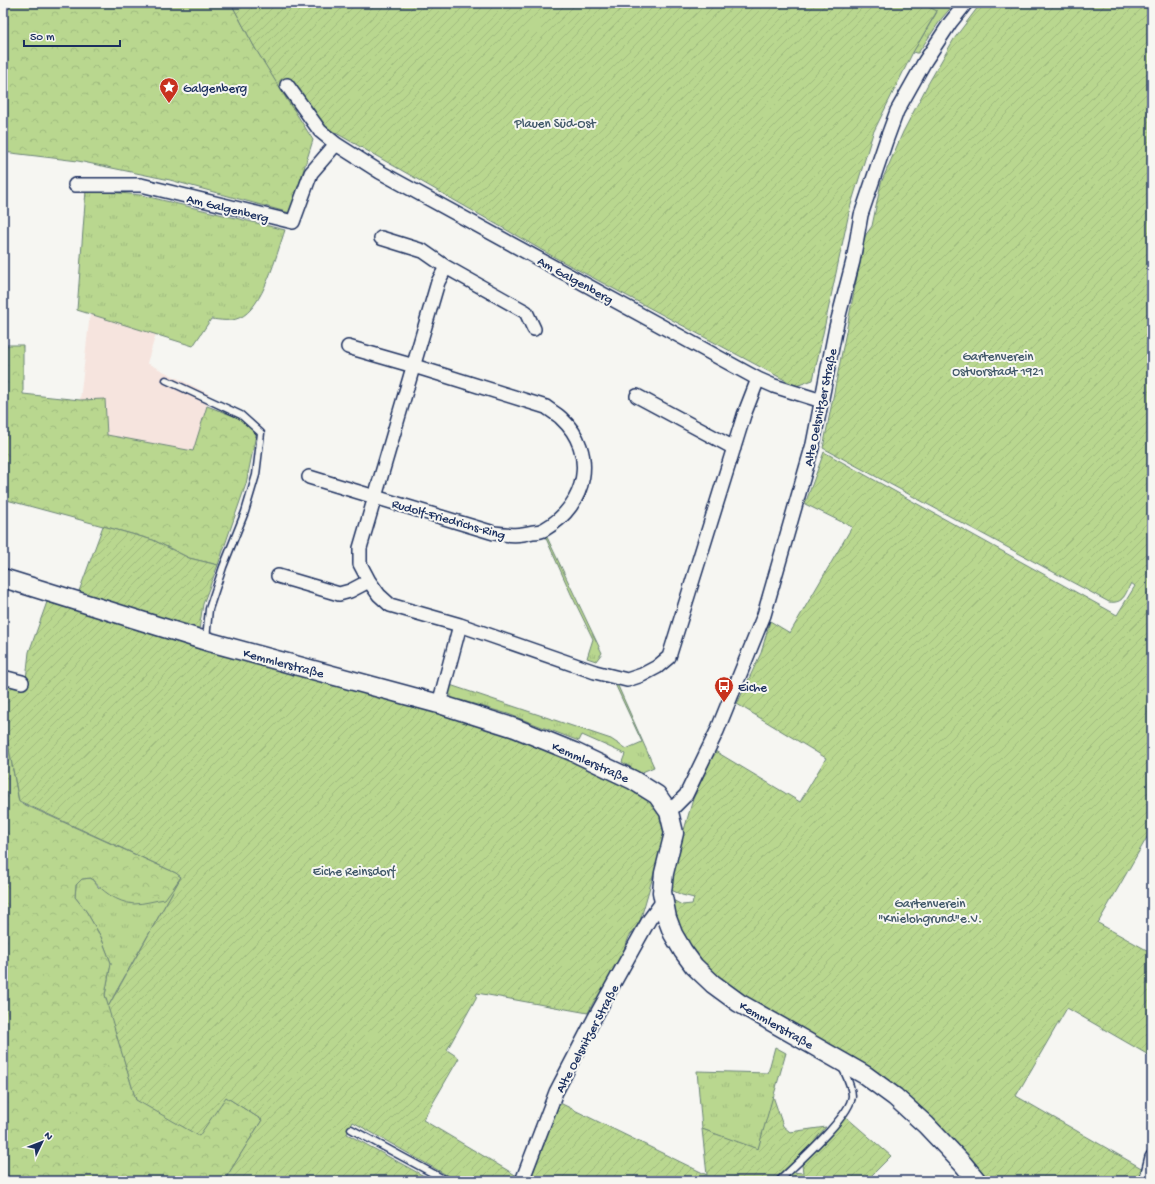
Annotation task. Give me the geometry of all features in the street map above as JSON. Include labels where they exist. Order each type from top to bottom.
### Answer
[{"type":"street","name":"Alte Oelsnitzer Straße","points":[[670,812],[686,795],[717,732],[764,615],[805,476],[822,401],[836,327],[853,261],[861,215],[884,146],[897,111],[925,61],[950,23],[966,3]]},
{"type":"street","name":"Am Galgenberg","points":[[287,85],[320,131],[336,144],[387,175],[758,378],[774,386],[822,401]]},
{"type":"street","name":"Am Galgenberg","points":[[75,185],[141,185],[293,222],[311,173],[336,144]]},
{"type":"street","points":[[381,238],[423,251],[446,267],[526,312],[534,329]]},
{"type":"street","name":"Rudolf-Friedrichs-Ring","points":[[446,267],[438,282],[360,548],[360,564],[369,581],[379,595],[390,605],[460,625],[595,672],[627,680],[658,667],[669,657],[744,415],[758,378]]},
{"type":"street","name":"Rudolf-Friedrichs-Ring","points":[[309,477],[494,533],[517,536],[544,530],[566,513],[577,497],[583,480],[584,465],[581,447],[572,430],[561,417],[546,407],[348,347]]},
{"type":"street","points":[[637,396],[734,448]]},
{"type":"street","points":[[278,576],[339,594],[350,591],[369,581]]},
{"type":"street","name":"Kemmlerstraße","points":[[3,578],[206,641],[439,704],[515,728],[574,752],[633,780],[657,795],[670,812],[674,833],[664,873],[662,892],[663,901],[667,918],[674,934],[683,951],[694,966],[713,984],[740,1003],[865,1075],[895,1097],[926,1125],[977,1181]]},
{"type":"street","points":[[439,704],[460,625]]},
{"type":"street","points":[[3,677],[22,682]]},
{"type":"street","name":"Alte Oelsnitzer Straße","points":[[522,1181],[556,1092],[594,1019],[649,920],[663,901]]},
{"type":"street","points":[[1146,1181],[1152,1157]]},
{"type":"lane","points":[[166,380],[241,415],[261,433],[256,475],[245,512],[223,567],[209,609],[206,641]]},
{"type":"lane","points":[[778,1181],[830,1130],[846,1111],[852,1096],[850,1085],[839,1060]]},
{"type":"lane","points":[[351,1129],[446,1181]]},
{"type":"shaded area","points":[[90,314],[156,334],[147,363],[209,394],[194,451],[107,435],[105,399],[80,400]]},
{"type":"green space","points":[[3,3],[231,3],[255,48],[313,140],[290,213],[170,180],[78,161],[3,152]]},
{"type":"green space","name":"Plauen Süd-Ost","points":[[231,3],[921,3],[937,11],[912,54],[873,133],[850,208],[813,380],[796,386],[554,257],[292,108],[255,48]]},
{"type":"green space","points":[[921,3],[955,3],[942,18],[918,53],[916,53],[913,52],[937,12]]},
{"type":"green space","points":[[981,3],[1152,3],[1152,835],[1149,834],[1098,923],[1152,953],[1152,1057],[1067,1008],[1016,1096],[1143,1169],[1140,1181],[986,1181],[919,1109],[717,982],[684,942],[669,898],[682,905],[692,904],[694,898],[682,895],[669,889],[672,872],[693,799],[715,751],[800,802],[826,758],[737,704],[761,653],[770,621],[790,633],[852,527],[805,504],[824,452],[1117,615],[1135,586],[1131,583],[1121,600],[1109,602],[823,448],[865,236],[872,226],[881,183],[903,132],[928,84],[954,39]]},
{"type":"green space","points":[[86,190],[141,195],[285,230],[268,279],[255,304],[248,313],[239,318],[232,320],[211,319],[193,346],[77,310]]},
{"type":"green space","points":[[3,345],[23,345],[23,394],[80,400],[105,399],[107,435],[193,451],[207,406],[258,425],[246,484],[218,565],[189,558],[153,540],[3,499]]},
{"type":"green space","points":[[103,526],[153,540],[189,558],[218,565],[203,604],[199,630],[78,594]]},
{"type":"green space","points":[[544,534],[546,535],[602,653],[596,661],[587,658],[593,639]]},
{"type":"green space","name":"Eiche Reinsdorf","points":[[47,602],[272,667],[506,732],[628,785],[649,800],[659,813],[664,823],[663,842],[640,921],[629,937],[620,960],[598,1000],[594,1001],[588,1013],[477,993],[476,998],[447,1050],[459,1058],[423,1120],[517,1176],[515,1181],[457,1181],[353,1122],[347,1134],[433,1181],[224,1181],[262,1120],[226,1097],[199,1136],[136,1100],[108,1007],[181,877],[176,873],[19,801],[7,738],[3,737],[3,681],[25,689],[29,652]]},
{"type":"green space","points":[[615,684],[618,686],[654,767],[640,773],[622,762],[625,754],[582,735],[579,741],[508,714],[460,700],[458,703],[450,696],[449,691],[450,685],[611,739],[626,749],[642,742]]},
{"type":"green space","points":[[3,737],[7,738],[19,802],[176,873],[181,877],[165,899],[146,903],[134,904],[121,901],[110,895],[91,878],[82,879],[76,885],[75,897],[86,911],[101,937],[111,963],[105,995],[136,1100],[226,1097],[262,1120],[224,1181],[3,1181]]},
{"type":"green space","points":[[181,877],[108,1007],[105,995],[111,963],[101,937],[86,911],[75,897],[76,885],[82,879],[91,878],[99,888]]},
{"type":"green space","points":[[775,1047],[786,1053],[758,1150],[702,1129],[697,1071],[768,1073]]},
{"type":"green space","points":[[773,1096],[783,1126],[790,1132],[826,1127],[775,1181],[530,1181],[558,1102],[707,1175],[702,1129],[758,1149]]},
{"type":"green space","points":[[846,1117],[891,1156],[866,1181],[782,1181],[791,1172],[803,1173],[802,1165],[815,1149]]},
{"type":"place","name":"Galgenberg","points":[[169,104]]},
{"type":"place","name":"Eiche","points":[[724,703]]},
{"type":"park label","name":"Gartenverein Ostvorstadt 1921","points":[[998,362]]},
{"type":"park label","name":"Gartenverein \"Knielohgrund\"e.V.","points":[[930,910]]}]
